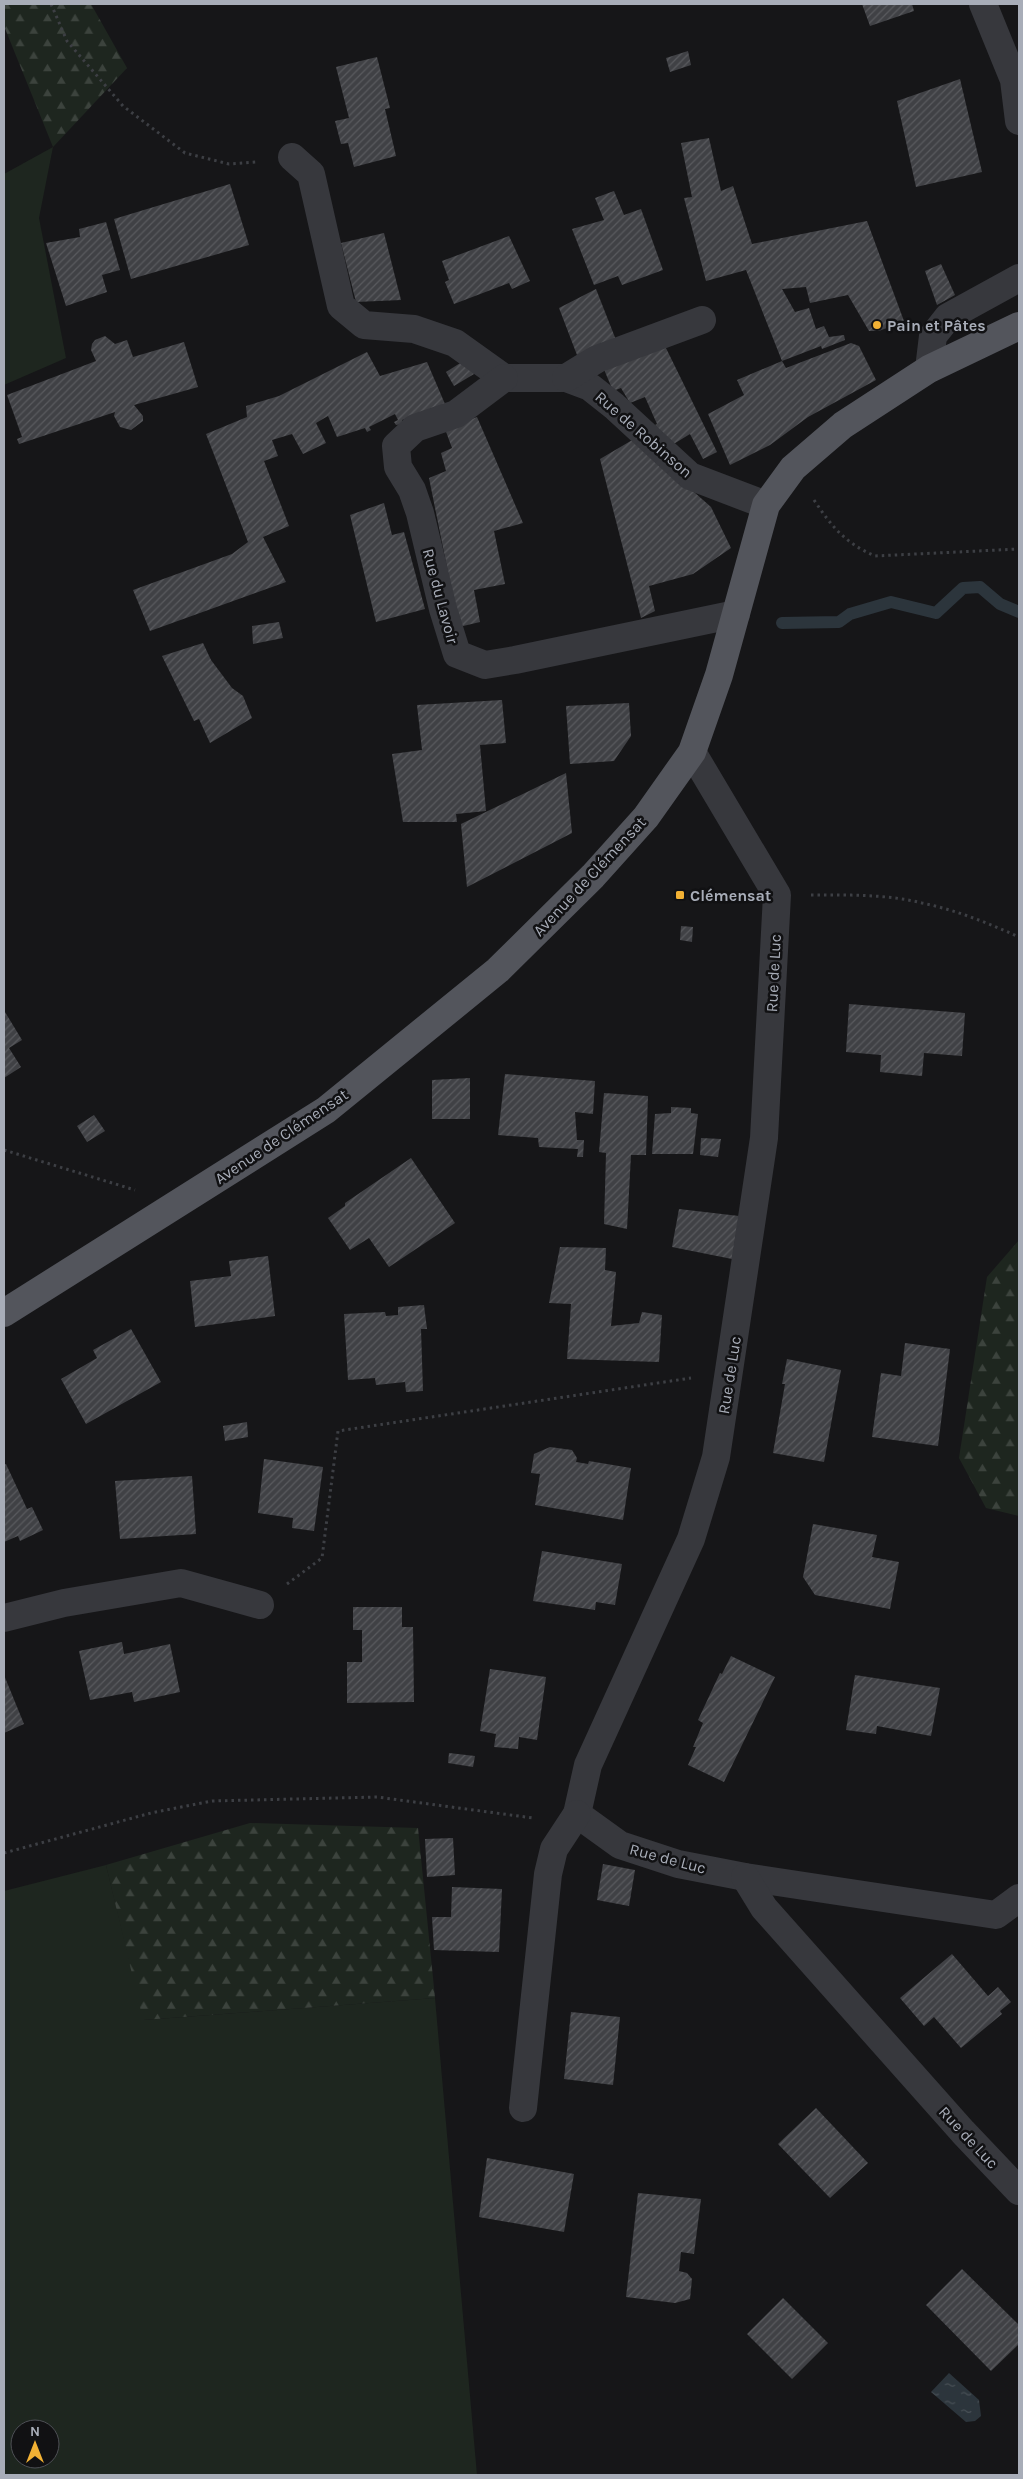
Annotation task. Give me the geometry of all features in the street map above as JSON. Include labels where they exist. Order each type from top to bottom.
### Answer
[{"type":"main road","name":"Avenue de Clémensat","points":[[4,1313],[326,1110],[498,970],[646,817],[692,752],[719,675],[766,506],[793,468],[843,425],[929,369],[1019,326]]},
{"type":"street","points":[[983,4],[1014,80],[1019,121]]},
{"type":"street","points":[[292,157],[311,174],[341,306],[364,325],[414,329],[455,343],[504,378]]},
{"type":"street","points":[[929,369],[933,336],[948,317],[1019,278]]},
{"type":"street","points":[[566,378],[597,359],[702,320]]},
{"type":"street","name":"Rue de Robinson","points":[[504,378],[566,378],[590,387],[614,406],[690,476],[766,506]]},
{"type":"street","name":"Rue du Lavoir","points":[[504,378],[456,414],[415,428],[396,446],[398,467],[412,490],[420,513],[443,610],[457,654],[485,664],[515,660],[736,614]]},
{"type":"street","points":[[692,752],[777,895]]},
{"type":"street","name":"Rue de Luc","points":[[777,895],[764,1138],[716,1457],[692,1539],[588,1765],[577,1814],[620,1845],[678,1864],[745,1877],[996,1915],[1019,1898]]},
{"type":"street","points":[[4,1618],[64,1603],[181,1583],[260,1605]]},
{"type":"street","points":[[523,2108],[548,1874],[554,1849],[577,1814]]},
{"type":"street","name":"Rue de Luc","points":[[745,1877],[764,1908],[963,2132],[1019,2191]]},
{"type":"path","points":[[50,4],[67,41],[124,106],[185,153],[229,164],[292,157]]},
{"type":"path","points":[[793,468],[830,524],[854,547],[875,556],[1019,549]]},
{"type":"path","points":[[777,895],[860,895],[921,902],[981,920],[1019,937]]},
{"type":"path","points":[[4,1150],[122,1184],[174,1206]]},
{"type":"path","points":[[260,1605],[322,1558],[338,1431],[729,1374]]},
{"type":"path","points":[[4,1853],[151,1813],[212,1801],[377,1797],[503,1815],[539,1818],[577,1814]]},
{"type":"green space","points":[[4,4],[91,4],[127,68],[53,147],[4,26]]},
{"type":"green space","points":[[53,147],[39,218],[66,358],[4,385],[4,174]]},
{"type":"green space","points":[[1019,1240],[1019,1516],[986,1508],[959,1458],[987,1277]]},
{"type":"green space","points":[[250,1823],[418,1828],[435,1998],[143,2020],[106,1865]]},
{"type":"green space","points":[[106,1865],[144,2020],[435,1998],[477,2475],[4,2475],[4,1891]]},
{"type":"water","points":[[949,2373],[979,2400],[981,2416],[975,2421],[966,2422],[931,2392]]},
{"type":"building","points":[[862,4],[912,4],[914,11],[870,26]]},
{"type":"building","points":[[688,51],[691,65],[670,72],[666,58]]},
{"type":"building","points":[[377,57],[390,108],[385,109],[396,156],[354,167],[348,143],[341,144],[335,121],[349,118],[336,67]]},
{"type":"building","points":[[960,79],[982,172],[916,187],[897,101]]},
{"type":"building","points":[[709,138],[721,191],[733,186],[752,244],[867,221],[904,321],[879,331],[869,331],[848,295],[810,303],[806,287],[782,289],[795,312],[809,308],[816,329],[824,326],[829,337],[844,335],[845,340],[822,349],[821,346],[782,361],[746,270],[706,281],[684,198],[692,197],[681,143]]},
{"type":"building","points":[[230,184],[249,245],[131,279],[114,219]]},
{"type":"building","points":[[614,191],[624,215],[641,209],[663,270],[622,285],[618,276],[594,285],[572,229],[604,220],[595,198]]},
{"type":"building","points":[[106,222],[120,270],[102,275],[107,292],[66,306],[46,243],[80,237],[79,229]]},
{"type":"building","points":[[384,233],[401,300],[356,302],[341,243]]},
{"type":"building","points":[[509,236],[530,281],[512,289],[509,283],[454,304],[445,282],[449,280],[442,261]]},
{"type":"building","points":[[941,264],[955,295],[937,305],[925,271]]},
{"type":"building","points":[[596,289],[616,340],[577,355],[559,308]]},
{"type":"building","points":[[105,336],[115,344],[127,340],[133,357],[184,342],[198,387],[134,405],[143,416],[143,421],[131,430],[120,427],[114,416],[115,412],[19,444],[17,439],[22,437],[7,395],[96,361],[91,350],[92,344],[95,340]]},
{"type":"building","points":[[851,343],[859,346],[876,380],[808,417],[770,445],[730,465],[708,414],[744,395],[737,380],[782,361],[786,368]]},
{"type":"building","points":[[664,344],[717,452],[703,459],[690,434],[672,445],[655,425],[657,424],[645,397],[630,403],[621,388],[613,391],[603,367]]},
{"type":"building","points":[[367,352],[380,376],[427,362],[445,404],[402,420],[402,424],[396,425],[394,422],[398,420],[395,414],[369,427],[371,430],[367,432],[365,428],[337,437],[328,416],[316,423],[326,443],[303,454],[292,434],[272,440],[278,456],[264,461],[289,526],[263,537],[286,582],[150,631],[133,590],[232,554],[248,542],[206,434],[247,417],[246,406],[279,396]]},
{"type":"building","points":[[465,360],[474,374],[454,386],[446,372]]},
{"type":"building","points":[[477,417],[523,523],[494,531],[505,584],[474,590],[480,622],[459,627],[429,478],[446,471],[441,453],[452,448],[445,429]]},
{"type":"building","points":[[634,439],[711,507],[731,548],[693,574],[649,586],[655,611],[641,618],[600,459]]},
{"type":"building","points":[[384,503],[392,535],[404,532],[425,609],[376,622],[350,515]]},
{"type":"building","points":[[279,622],[283,638],[253,644],[252,626]]},
{"type":"building","points":[[203,643],[211,660],[232,688],[243,696],[252,718],[210,743],[199,719],[194,721],[162,656]]},
{"type":"building","points":[[502,700],[506,743],[480,745],[486,811],[456,814],[457,822],[403,822],[392,754],[422,750],[417,705]]},
{"type":"building","points":[[629,703],[631,736],[614,761],[570,764],[566,706]]},
{"type":"building","points":[[566,773],[572,833],[467,887],[461,824]]},
{"type":"building","points":[[681,926],[693,927],[692,942],[680,940]]},
{"type":"building","points":[[849,1004],[965,1013],[962,1056],[924,1053],[922,1076],[880,1072],[881,1055],[846,1052]]},
{"type":"building","points":[[5,1012],[22,1040],[9,1048],[21,1067],[4,1078]]},
{"type":"building","points":[[505,1074],[595,1081],[593,1114],[575,1112],[577,1140],[584,1140],[583,1157],[577,1157],[578,1149],[539,1147],[538,1138],[498,1135]]},
{"type":"building","points":[[470,1078],[470,1119],[432,1119],[432,1080]]},
{"type":"building","points":[[604,1093],[648,1096],[646,1155],[631,1155],[627,1229],[604,1224],[606,1153],[599,1152]]},
{"type":"building","points":[[671,1107],[691,1108],[691,1113],[698,1114],[693,1154],[652,1154],[655,1114],[671,1113]]},
{"type":"building","points":[[94,1115],[105,1131],[87,1142],[77,1126]]},
{"type":"building","points":[[701,1138],[721,1139],[718,1157],[700,1155]]},
{"type":"building","points":[[411,1158],[455,1223],[389,1267],[369,1238],[350,1250],[328,1218],[345,1206],[345,1203]]},
{"type":"building","points":[[679,1209],[739,1216],[732,1259],[672,1247]]},
{"type":"building","points":[[560,1247],[606,1248],[605,1270],[616,1272],[611,1326],[639,1323],[642,1312],[662,1315],[659,1362],[567,1359],[571,1304],[549,1303]]},
{"type":"building","points":[[268,1256],[275,1316],[195,1327],[190,1281],[231,1276],[229,1261]]},
{"type":"building","points":[[424,1305],[427,1329],[421,1329],[423,1391],[406,1392],[405,1382],[376,1385],[375,1378],[348,1380],[344,1314],[385,1312],[386,1316],[398,1315],[398,1307]]},
{"type":"building","points":[[131,1329],[161,1382],[86,1424],[61,1379],[97,1358],[93,1350]]},
{"type":"building","points":[[905,1343],[950,1349],[938,1446],[872,1437],[881,1373],[901,1376]]},
{"type":"building","points":[[787,1359],[841,1370],[824,1462],[773,1453],[785,1384],[782,1384]]},
{"type":"building","points":[[247,1422],[248,1437],[225,1441],[223,1426]]},
{"type":"building","points":[[550,1447],[572,1450],[577,1458],[576,1462],[588,1464],[589,1461],[631,1468],[623,1520],[535,1505],[540,1474],[531,1473],[534,1454]]},
{"type":"building","points":[[264,1459],[323,1467],[314,1531],[292,1528],[293,1518],[258,1513]]},
{"type":"building","points":[[6,1464],[27,1509],[32,1507],[43,1530],[20,1541],[18,1536],[4,1542],[4,1465]]},
{"type":"building","points":[[192,1476],[196,1534],[120,1539],[115,1481]]},
{"type":"building","points":[[813,1524],[877,1535],[872,1557],[899,1562],[890,1609],[815,1595],[803,1577]]},
{"type":"building","points":[[542,1551],[622,1564],[615,1605],[596,1602],[595,1610],[533,1601]]},
{"type":"building","points":[[353,1607],[402,1607],[402,1627],[413,1627],[414,1702],[347,1703],[347,1662],[362,1662],[362,1630],[353,1630]]},
{"type":"building","points":[[122,1642],[124,1654],[170,1644],[180,1692],[134,1702],[132,1692],[90,1700],[79,1651]]},
{"type":"building","points":[[731,1656],[775,1677],[724,1782],[688,1765],[703,1723],[698,1720],[720,1673],[722,1674]]},
{"type":"building","points":[[490,1669],[546,1677],[537,1740],[519,1737],[518,1749],[494,1747],[496,1734],[480,1731]]},
{"type":"building","points":[[4,1675],[24,1724],[4,1733]]},
{"type":"building","points":[[855,1675],[940,1688],[931,1736],[877,1726],[876,1734],[846,1730]]},
{"type":"building","points":[[449,1753],[475,1756],[473,1767],[448,1763]]},
{"type":"building","points":[[453,1838],[455,1875],[427,1877],[425,1839]]},
{"type":"building","points":[[603,1864],[635,1870],[629,1906],[597,1900]]},
{"type":"building","points":[[452,1887],[502,1889],[499,1952],[434,1950],[432,1917],[451,1917]]},
{"type":"building","points":[[952,1954],[988,1996],[998,1987],[1011,2002],[1000,2011],[1002,2014],[961,2048],[934,2017],[924,2026],[900,1998]]},
{"type":"building","points":[[571,2012],[620,2017],[613,2085],[564,2079]]},
{"type":"building","points":[[816,2108],[868,2163],[830,2198],[778,2144]]},
{"type":"building","points":[[487,2158],[574,2174],[564,2232],[479,2217]]},
{"type":"building","points":[[638,2193],[701,2199],[694,2254],[681,2252],[679,2271],[687,2273],[692,2279],[690,2299],[675,2303],[626,2297]]},
{"type":"building","points":[[962,2269],[1019,2325],[1019,2344],[991,2371],[926,2305]]},
{"type":"building","points":[[783,2298],[828,2343],[792,2379],[747,2334]]},
{"type":"waterway","points":[[782,623],[839,622],[850,614],[891,602],[936,613],[963,588],[980,587],[1000,604],[1019,612]]},
{"type":"place","name":"Pain et Pâtes","points":[[877,325]]},
{"type":"place","name":"Clémensat","points":[[680,895]]}]
